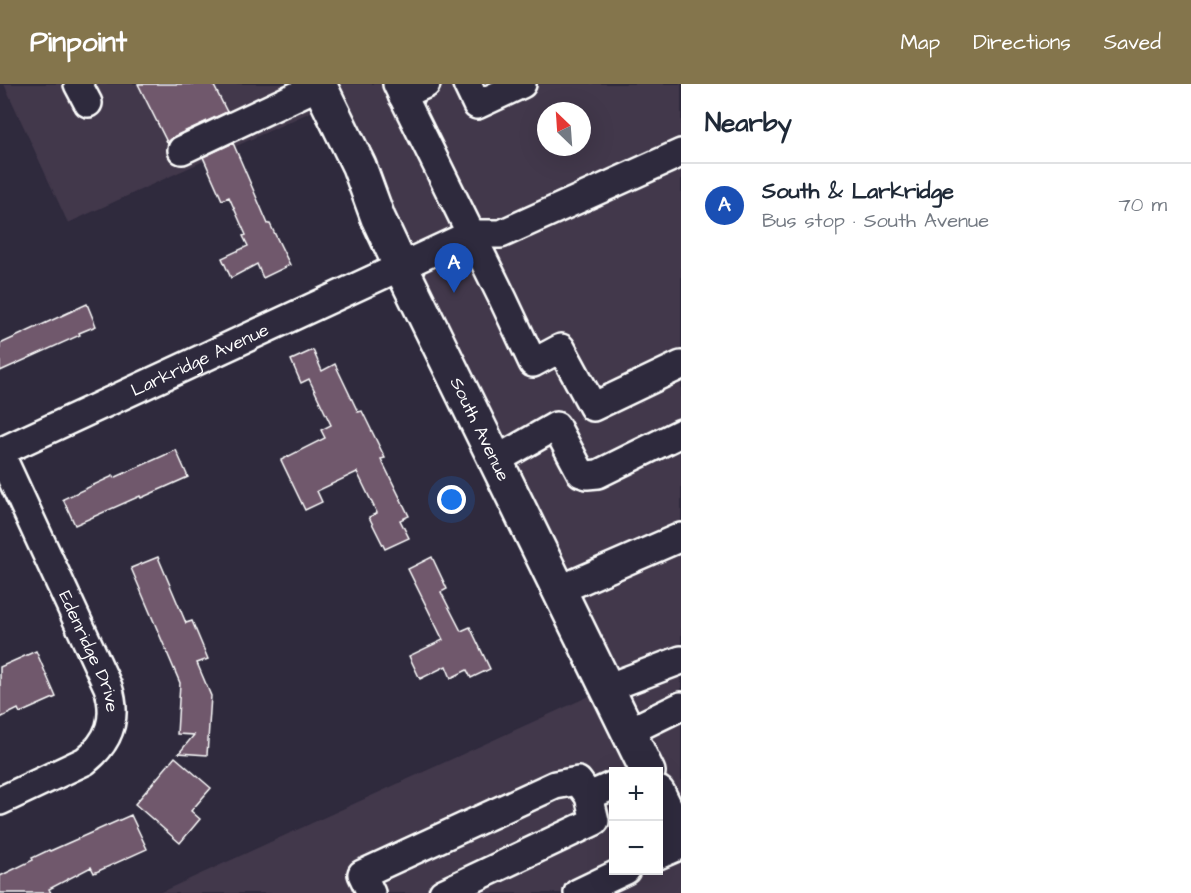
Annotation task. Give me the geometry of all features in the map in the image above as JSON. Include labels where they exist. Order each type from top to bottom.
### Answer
[{"type":"main road","name":"South Avenue","points":[[319,85],[359,166],[378,218],[401,267],[644,767]]},
{"type":"main road","name":"South Avenue","points":[[663,805],[681,840]]},
{"type":"street","points":[[467,84],[477,105],[522,84]]},
{"type":"street","points":[[182,150],[319,85]]},
{"type":"street","points":[[409,88],[471,234],[532,363],[561,348],[593,407]]},
{"type":"street","points":[[471,234],[501,234],[681,153]]},
{"type":"street","name":"Larkridge Avenue","points":[[0,452],[471,234]]},
{"type":"street","points":[[496,460],[593,407],[681,365]]},
{"type":"street","points":[[556,426],[581,473],[587,475],[598,474],[681,433]]},
{"type":"street","name":"Edenridge Drive","points":[[0,452],[108,687],[112,697],[113,716],[108,734],[96,752],[85,761],[0,801]]},
{"type":"street","points":[[559,590],[681,537]]},
{"type":"street","points":[[607,688],[681,660]]},
{"type":"street","points":[[628,732],[681,706]]},
{"type":"street","points":[[371,893],[362,874],[555,785],[578,781],[589,796],[595,821],[443,893]]},
{"type":"street","points":[[589,796],[609,787]]},
{"type":"street","points":[[663,853],[681,845]]},
{"type":"street","points":[[589,891],[617,875]]},
{"type":"shaded area","points":[[4,84],[681,84],[681,893],[159,893],[607,688],[328,104],[68,223]]},
{"type":"building","points":[[138,84],[213,84],[227,112],[175,136],[168,144]]},
{"type":"building","points":[[233,143],[268,224],[290,265],[263,278],[257,264],[231,278],[222,258],[248,246],[243,236],[246,235],[229,197],[222,200],[203,157]]},
{"type":"building","points":[[87,304],[96,326],[0,371],[0,344]]},
{"type":"building","points":[[313,350],[322,371],[335,364],[358,412],[362,411],[385,458],[381,459],[409,516],[400,520],[409,538],[385,549],[369,517],[377,513],[357,472],[317,491],[322,502],[305,510],[281,460],[325,438],[321,430],[331,425],[309,379],[301,383],[291,360]]},
{"type":"building","points":[[176,450],[188,477],[75,525],[63,499]]},
{"type":"building","points":[[158,557],[186,623],[192,621],[208,659],[197,663],[211,696],[207,755],[179,753],[194,735],[177,734],[180,683],[131,568]]},
{"type":"building","points":[[432,557],[447,589],[441,592],[461,631],[470,627],[490,669],[471,678],[467,670],[451,678],[446,666],[420,679],[409,656],[443,640],[408,569]]},
{"type":"building","points":[[36,651],[56,697],[20,713],[18,709],[0,718],[0,667]]},
{"type":"building","points":[[175,757],[211,788],[191,811],[200,819],[180,843],[135,804]]},
{"type":"building","points":[[131,815],[147,849],[94,873],[91,867],[49,889],[51,893],[0,893],[0,876],[49,850]]},
{"type":"place","name":"South & Larkridge","points":[[454,293]]}]
